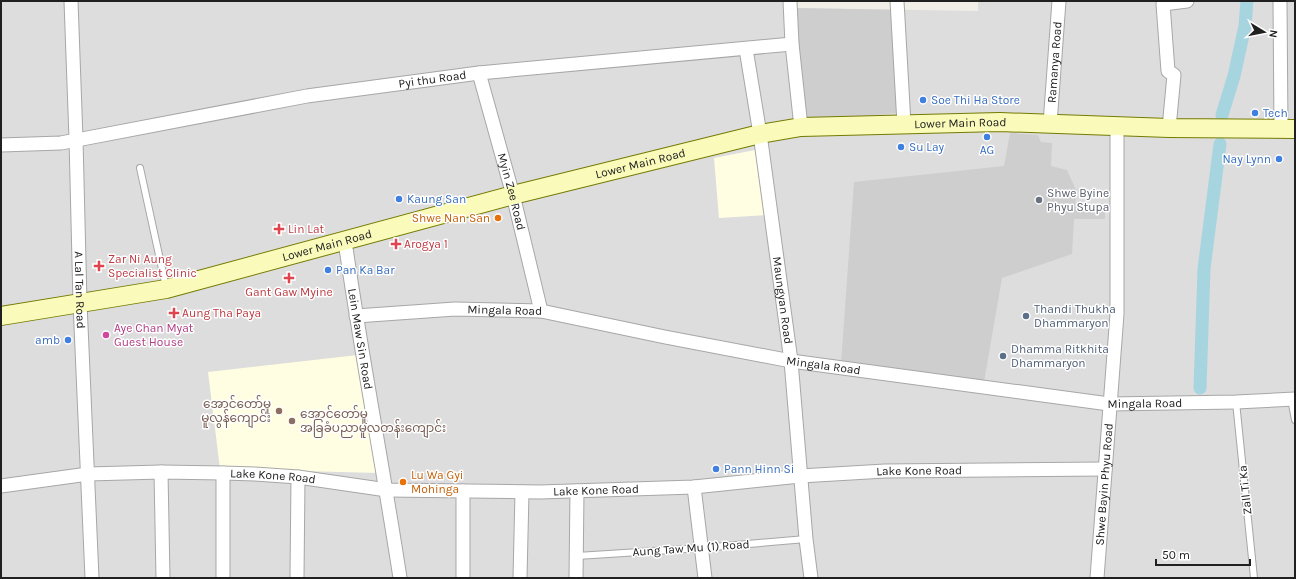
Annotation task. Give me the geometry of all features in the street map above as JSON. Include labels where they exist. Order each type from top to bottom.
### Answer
[{"type":"main road","name":"Lower Main Road","points":[[1,316],[166,289],[513,195],[760,134],[801,127],[1000,122],[1169,128],[1288,129]]},
{"type":"street","name":"A Lal Tan Road","points":[[71,1],[80,303],[92,578]]},
{"type":"street","points":[[790,1],[792,44],[801,127]]},
{"type":"street","points":[[897,1],[904,124]]},
{"type":"street","name":"Ramanya Road","points":[[1050,124],[1059,1]]},
{"type":"street","points":[[1169,128],[1174,75],[1168,71],[1163,4],[1187,1]]},
{"type":"street","points":[[1280,1],[1288,129]]},
{"type":"street","name":"Pyi thu Road","points":[[1,144],[61,143],[307,96],[479,73],[792,44]]},
{"type":"street","name":"Maungyan Road","points":[[746,49],[760,134],[790,361],[806,539],[811,578]]},
{"type":"street","name":"Myin Zee Road","points":[[479,73],[513,195],[541,311]]},
{"type":"street","name":"Shwe Bayin Phyu Road","points":[[1097,578],[1104,469],[1117,314],[1117,126]]},
{"type":"street","name":"Lein Maw Sin Road","points":[[345,241],[356,316],[400,578]]},
{"type":"street","name":"Mingala Road","points":[[356,316],[455,308],[541,311],[790,361],[1109,404],[1236,402],[1293,399]]},
{"type":"street","name":"Lake Kone Road","points":[[1,486],[88,474],[161,472],[223,473],[298,477],[386,490],[522,492],[694,487],[800,476],[885,471],[1104,469]]},
{"type":"street","points":[[161,472],[163,578]]},
{"type":"street","points":[[223,473],[223,578]]},
{"type":"street","points":[[297,578],[298,477]]},
{"type":"street","points":[[694,487],[705,578]]},
{"type":"street","points":[[463,491],[463,578]]},
{"type":"street","points":[[576,578],[577,491]]},
{"type":"street","points":[[520,578],[522,492]]},
{"type":"lane","points":[[140,168],[166,289]]},
{"type":"lane","points":[[1293,399],[1295,420]]},
{"type":"lane","name":"Zall Ti Ka","points":[[1236,402],[1254,578]]},
{"type":"lane","name":"Aung Taw Mu (1) Road","points":[[577,556],[702,548],[806,539]]},
{"type":"shaded area","points":[[1,1],[790,1],[792,8],[978,11],[978,1],[1295,1],[1295,578],[1,578]]},
{"type":"shaded area","points":[[791,8],[905,10],[906,112],[799,123]]},
{"type":"shaded area","points":[[1010,133],[1038,135],[1041,142],[1052,143],[1051,166],[1067,170],[1076,190],[1075,207],[1105,208],[1105,219],[1074,219],[1072,254],[1002,278],[984,382],[841,364],[854,182],[1004,166]]},
{"type":"shaded area","points":[[755,150],[766,215],[719,218],[714,158]]},
{"type":"shaded area","name":"အောင်တော်မူ အခြခံပညာမူလတန်းကျောင်း","points":[[358,355],[379,473],[220,469],[208,372]]},
{"type":"waterway","points":[[1222,115],[1234,76],[1245,26],[1247,1]]},
{"type":"waterway","points":[[1200,388],[1204,269],[1220,144]]},
{"type":"place","name":"Soe Thi Ha Store","points":[[923,100]]},
{"type":"place","name":"Tech","points":[[1255,113]]},
{"type":"place","name":"AG","points":[[987,137]]},
{"type":"place","name":"Su Lay","points":[[901,147]]},
{"type":"place","name":"Nay Lynn","points":[[1279,159]]},
{"type":"place","name":"Kaung San","points":[[399,199]]},
{"type":"place","name":"Shwe Byine Phyu Stupa","points":[[1039,200]]},
{"type":"place","name":"Shwe Nan San","points":[[498,218]]},
{"type":"place","name":"Lin Lat","points":[[279,229]]},
{"type":"place","name":"Arogya 1","points":[[396,244]]},
{"type":"place","name":"Zar Ni Aung Specialist Clinic","points":[[99,266]]},
{"type":"place","name":"Pan Ka Bar","points":[[328,270]]},
{"type":"place","name":"Gant Gaw Myine","points":[[289,278]]},
{"type":"place","name":"Aung Tha Paya","points":[[174,313]]},
{"type":"place","name":"Thandi Thukha Dhammaryon","points":[[1026,316]]},
{"type":"place","name":"Aye Chan Myat Guest House","points":[[106,335]]},
{"type":"place","name":"amb","points":[[68,340]]},
{"type":"place","name":"Dhamma Ritkhita Dhammaryon","points":[[1003,356]]},
{"type":"place","name":"အောင်တော်မူ မူလွန်ကျောင်း","points":[[279,411]]},
{"type":"place","name":"အောင်တော်မူ အခြခံပညာမူလတန်းကျောင်း","points":[[292,421]]},
{"type":"place","name":"Pann Hinn Si","points":[[716,469]]},
{"type":"place","name":"Lu Wa Gyi Mohinga","points":[[403,482]]}]
